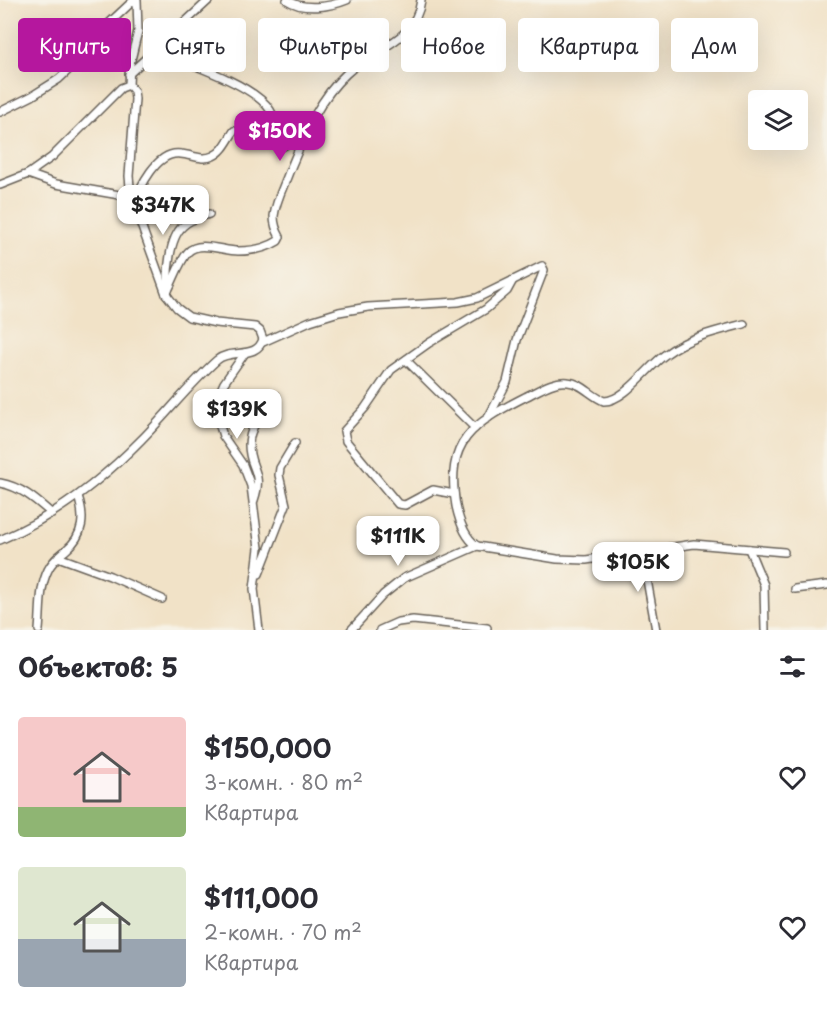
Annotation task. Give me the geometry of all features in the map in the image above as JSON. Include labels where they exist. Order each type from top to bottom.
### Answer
[{"type":"street","points":[[136,0],[138,31],[129,74],[129,85],[134,91],[135,99],[129,176],[134,206],[167,292],[177,309],[189,317],[206,322],[258,329],[263,336],[263,342]]},
{"type":"street","points":[[0,112],[59,79],[80,59],[104,28],[136,0]]},
{"type":"street","points":[[189,18],[209,0]]},
{"type":"street","points":[[287,0],[305,6],[337,4],[347,0]]},
{"type":"street","points":[[167,292],[192,249],[201,247],[232,251],[247,250],[278,241],[280,237],[274,224],[278,202],[309,126],[326,95],[362,61],[396,40],[412,26],[417,18],[421,0]]},
{"type":"street","points":[[129,74],[143,61]]},
{"type":"street","points":[[206,72],[257,96],[270,109],[278,146],[284,146],[309,126]]},
{"type":"street","points":[[0,185],[28,174],[52,158],[121,88],[129,85]]},
{"type":"street","points":[[134,206],[144,180],[164,158],[177,153],[196,158],[212,157],[223,148],[234,131]]},
{"type":"street","points":[[28,174],[56,184],[131,197]]},
{"type":"street","points":[[167,292],[170,261],[179,230],[190,221],[209,214]]},
{"type":"street","points":[[0,540],[52,514],[78,496],[134,447],[217,360],[226,354],[254,350],[263,342],[322,316],[368,307],[468,300],[485,295],[540,265],[544,267],[537,294],[517,340],[507,382],[488,418]]},
{"type":"street","points":[[454,494],[433,490],[405,505],[398,504],[344,439],[345,429],[365,408],[385,376],[395,367],[429,343],[486,309],[507,291],[513,280]]},
{"type":"street","points":[[477,546],[464,531],[459,518],[454,494],[453,471],[457,454],[465,439],[475,428],[488,418],[561,382],[576,384],[604,401],[615,399],[624,394],[655,362],[675,348],[698,337],[744,324]]},
{"type":"street","points":[[244,353],[224,382],[216,413],[223,436],[249,477],[259,548],[255,603],[259,630]]},
{"type":"street","points":[[406,360],[475,428]]},
{"type":"street","points":[[253,502],[258,488],[258,476],[249,443],[258,418],[276,396]]},
{"type":"street","points":[[256,579],[264,565],[285,510],[286,500],[279,471],[295,443]]},
{"type":"street","points":[[0,483],[26,492],[52,514]]},
{"type":"street","points":[[39,630],[45,576],[81,531],[82,515],[78,496]]},
{"type":"street","points":[[351,630],[383,595],[404,578],[477,546],[557,559],[586,560],[694,544],[784,552]]},
{"type":"street","points":[[749,549],[764,585],[765,630]]},
{"type":"street","points":[[642,552],[656,630]]},
{"type":"street","points":[[58,557],[110,576],[162,599]]},
{"type":"street","points":[[795,589],[827,585]]},
{"type":"street","points":[[380,630],[398,622],[413,620],[487,628]]}]
